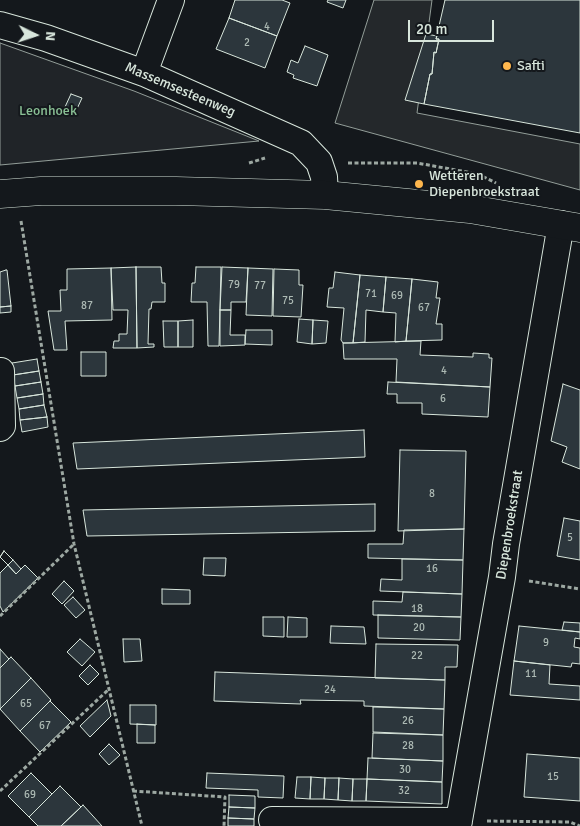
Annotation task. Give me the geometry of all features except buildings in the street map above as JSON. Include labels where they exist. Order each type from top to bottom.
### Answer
[{"type":"main road","points":[[9,193],[176,191],[325,195],[470,209],[570,226]]},
{"type":"street","points":[[144,73],[172,0]]},
{"type":"street","name":"Massemsesteenweg","points":[[0,25],[46,38],[144,73],[301,143],[319,162],[324,177],[325,195]]},
{"type":"street","name":"Diepenbroekstraat","points":[[458,823],[502,578],[506,544],[570,226]]},
{"type":"street","points":[[0,428],[2,426],[1,371]]},
{"type":"street","points":[[272,820],[458,823]]},
{"type":"path","points":[[9,193],[22,222],[74,544],[142,826]]},
{"type":"path","points":[[14,222],[30,222]]},
{"type":"path","points":[[0,616],[74,544]]},
{"type":"path","points":[[502,578],[580,589]]},
{"type":"path","points":[[0,791],[109,689]]},
{"type":"path","points":[[133,792],[225,797],[224,826]]},
{"type":"path","points":[[458,823],[570,822],[580,826]]},
{"type":"green space","name":"Leonhoek","points":[[0,43],[134,91],[259,141],[0,165]]},
{"type":"shaded area","points":[[374,0],[432,0],[417,113],[580,144],[580,190],[335,123]]},
{"type":"place","name":"Safti","points":[[507,66]]},
{"type":"place","name":"Wetteren Diepenbroekstraat","points":[[419,184]]}]
